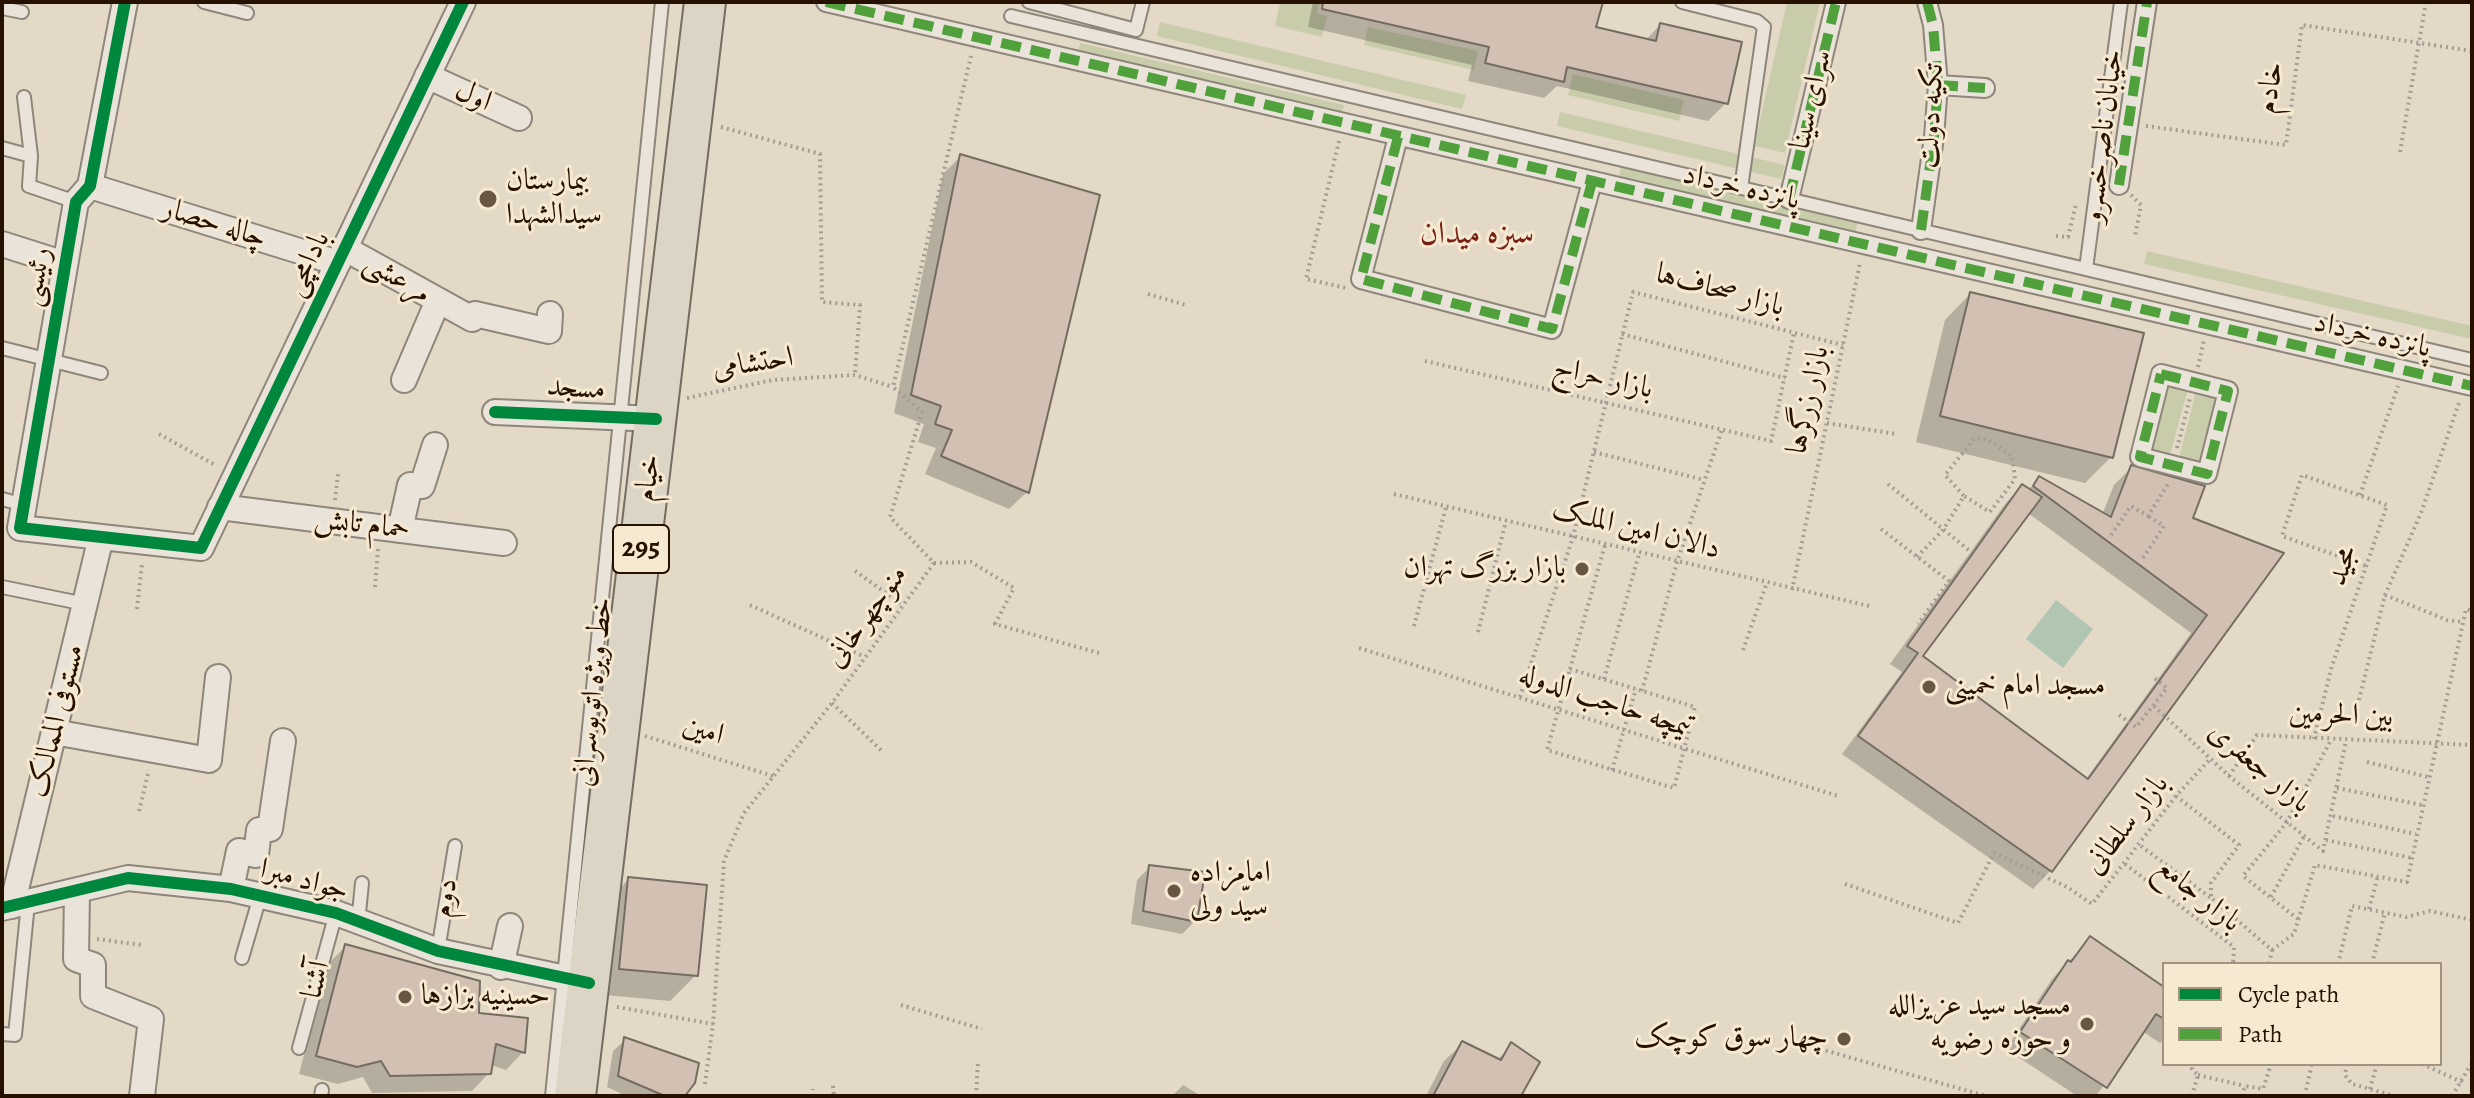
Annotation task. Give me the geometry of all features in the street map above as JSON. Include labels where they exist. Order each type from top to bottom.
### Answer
[{"type":"main road","name":"خیام","points":[[575,1096],[580,987],[620,728],[645,413],[692,119],[705,2]]},
{"type":"street","name":"رئیسی","points":[[125,2],[65,264],[49,358],[13,502],[20,528],[201,548]]},
{"type":"street","name":"بادامچی","points":[[201,548],[463,2]]},
{"type":"street","points":[[826,2],[2469,386]]},
{"type":"street","name":"سرای سینا","points":[[1789,199],[1836,2]]},
{"type":"street","name":"تکیه دولت","points":[[1921,230],[1938,85],[1933,25],[1927,2]]},
{"type":"street","points":[[2119,185],[2147,2]]},
{"type":"street","name":"اول","points":[[427,76],[519,118]]},
{"type":"street","points":[[1938,85],[1985,88]]},
{"type":"street","points":[[1398,137],[1361,279],[1552,329],[1592,182]]},
{"type":"street","name":"چاله حصار","points":[[83,194],[341,256]]},
{"type":"street","points":[[2,244],[65,264]]},
{"type":"street","name":"مرعشی","points":[[341,256],[448,302],[472,319],[475,314],[549,323]]},
{"type":"street","points":[[404,380],[448,302]]},
{"type":"street","points":[[2161,374],[2228,391],[2207,474],[2173,466],[2140,457],[2161,374]]},
{"type":"street","name":"مسجد","points":[[495,412],[645,413]]},
{"type":"street","points":[[390,528],[410,485],[422,486],[435,445]]},
{"type":"street","name":"حمام تابش","points":[[220,507],[504,543]]},
{"type":"street","name":"مستوفی الممالک","points":[[14,906],[101,537]]},
{"type":"street","points":[[54,732],[209,760],[218,677]]},
{"type":"street","points":[[231,889],[239,851],[256,855],[259,830],[270,829],[283,741]]},
{"type":"street","name":"جواد مبرا","points":[[14,906],[77,892],[110,879],[128,878],[261,893],[347,918],[438,951],[580,987]]},
{"type":"street","points":[[77,892],[79,937],[76,959],[93,965],[93,996],[151,1019],[142,1096]]},
{"type":"street","points":[[501,967],[510,926]]},
{"type":"lane","points":[[204,2],[247,13]]},
{"type":"lane","name":"خط ویژه اتوبوسرانی","points":[[552,1096],[580,987],[645,413],[662,2]]},
{"type":"lane","points":[[1029,2],[1136,30]]},
{"type":"lane","points":[[1143,2],[1136,30],[1143,47]]},
{"type":"lane","points":[[1682,2],[1757,21],[1764,27],[1741,188]]},
{"type":"lane","name":"خیابان ناصرخسرو","points":[[2086,269],[2121,2]]},
{"type":"lane","points":[[2,5],[22,12]]},
{"type":"lane","name":"پانزده خرداد","points":[[1011,16],[2472,360]]},
{"type":"lane","name":"چاله حصار","points":[[24,97],[31,156],[29,186],[83,194]]},
{"type":"lane","points":[[2,148],[31,156]]},
{"type":"lane","points":[[2,348],[101,373]]},
{"type":"lane","points":[[2,587],[85,604]]},
{"type":"lane","name":"دوم","points":[[438,951],[455,846]]},
{"type":"lane","name":"آشنا","points":[[299,1048],[362,883]]},
{"type":"lane","points":[[242,958],[261,893]]},
{"type":"lane","points":[[2,1034],[15,1035],[14,906]]},
{"type":"path","points":[[2400,152],[2426,2]]},
{"type":"path","points":[[692,119],[820,154],[822,302],[860,305],[855,375],[893,387],[976,39]]},
{"type":"path","points":[[1306,279],[1343,124]]},
{"type":"path","points":[[2135,236],[2141,205]]},
{"type":"path","points":[[2056,236],[2068,237],[2072,221]]},
{"type":"path","points":[[1148,294],[1186,305]]},
{"type":"path","points":[[1520,697],[1573,537],[1622,334],[1785,378],[1794,333]]},
{"type":"path","points":[[2366,566],[2282,536],[2302,475],[2360,495],[2403,370]]},
{"type":"path","points":[[2173,466],[2194,382]]},
{"type":"path","points":[[2359,700],[2385,595],[2421,513],[2469,386]]},
{"type":"path","points":[[1827,423],[1896,434]]},
{"type":"path","points":[[1612,770],[1722,429]]},
{"type":"path","points":[[159,434],[235,476]]},
{"type":"path","points":[[1975,438],[1989,440],[2012,456],[2015,479],[1990,512],[1964,496],[1945,475],[1975,438]]},
{"type":"path","points":[[1594,452],[1705,480]]},
{"type":"path","points":[[1888,484],[1971,552]]},
{"type":"path","points":[[2148,516],[2167,489]]},
{"type":"path","points":[[1917,557],[1943,530],[1964,496]]},
{"type":"path","points":[[2111,535],[2131,506],[2164,526],[2143,558]]},
{"type":"path","points":[[1414,626],[1446,507]]},
{"type":"path","points":[[1478,632],[1506,521]]},
{"type":"path","points":[[375,587],[390,528]]},
{"type":"path","points":[[1881,529],[1949,581],[1918,624]]},
{"type":"path","points":[[137,609],[144,542]]},
{"type":"path","points":[[1570,669],[1695,707],[1674,788],[1547,750],[1605,545]]},
{"type":"path","points":[[1604,679],[1639,553]]},
{"type":"path","points":[[934,563],[971,562],[1014,588],[995,624],[1099,653]]},
{"type":"path","points":[[855,571],[903,605]]},
{"type":"path","points":[[1743,650],[1767,584]]},
{"type":"path","points":[[2385,595],[2447,620],[2463,622]]},
{"type":"path","points":[[750,605],[865,657]]},
{"type":"path","points":[[2269,962],[2272,950],[2294,934],[2315,865],[2407,882],[2435,741],[2466,609],[2472,611]]},
{"type":"path","points":[[2119,715],[2136,727],[2167,688],[2153,677]]},
{"type":"path","points":[[832,703],[884,753]]},
{"type":"path","points":[[2298,919],[2243,876],[2287,822],[2331,740]]},
{"type":"path","points":[[2346,741],[2326,840],[2412,858]]},
{"type":"path","points":[[139,811],[153,749]]},
{"type":"path","points":[[2367,762],[2428,777]]},
{"type":"path","points":[[2337,788],[2422,805]]},
{"type":"path","points":[[2176,796],[2239,845],[2211,883],[2211,898]]},
{"type":"path","points":[[2332,816],[2416,834]]},
{"type":"path","points":[[2271,897],[2304,836]]},
{"type":"path","points":[[2141,846],[2211,898],[2272,950]]},
{"type":"path","points":[[2369,909],[2378,876]]},
{"type":"path","points":[[2338,962],[2352,906],[2406,917],[2430,911],[2472,920]]},
{"type":"path","points":[[2372,962],[2385,912]]},
{"type":"path","points":[[79,937],[142,945]]},
{"type":"path","points":[[580,987],[713,1024]]},
{"type":"path","points":[[901,1005],[982,1029]]},
{"type":"path","points":[[1820,1049],[1986,1096]]},
{"type":"path","points":[[976,1096],[978,1062]]},
{"type":"path","points":[[2452,1096],[2472,1063]]},
{"type":"path","points":[[2193,1066],[2198,1075],[2263,1089],[2270,1066]]},
{"type":"path","points":[[2306,1090],[2312,1066]]},
{"type":"path","points":[[2347,1066],[2345,1075],[2352,1084],[2395,1096]]},
{"type":"path","points":[[2370,1089],[2376,1066]]},
{"type":"path","points":[[2426,1066],[2462,1082]]},
{"type":"path","points":[[2192,1096],[2198,1075]]},
{"type":"path","points":[[833,1086],[834,1096]]},
{"type":"path","points":[[2242,1096],[2245,1086]]},
{"type":"path","points":[[812,1096],[813,1089]]},
{"type":"shaded area","points":[[1280,2],[1319,2],[1317,13],[1327,16],[1322,37],[1275,26]]},
{"type":"shaded area","points":[[1787,2],[1820,2],[1785,153],[1754,146]]},
{"type":"shaded area","points":[[1160,22],[1466,95],[1462,109],[1157,36]]},
{"type":"shaded area","points":[[1368,27],[1478,51],[1474,70],[1364,45]]},
{"type":"shaded area","points":[[1080,43],[1344,105],[1341,116],[1077,55]]},
{"type":"shaded area","points":[[1573,74],[1684,100],[1679,121],[1568,95]]},
{"type":"shaded area","points":[[1560,112],[1785,165],[1781,179],[1557,126]]},
{"type":"shaded area","points":[[1621,167],[1858,220],[1855,234],[1618,180]]},
{"type":"shaded area","points":[[2147,251],[2472,326],[2472,339],[2144,264]]},
{"type":"shaded area","points":[[2164,378],[2189,385],[2169,459],[2144,452]]},
{"type":"shaded area","points":[[2197,387],[2222,394],[2204,468],[2178,462]]},
{"type":"shaded area","points":[[2056,600],[2093,629],[2063,668],[2026,639]]},
{"type":"building","points":[[1323,2],[1603,2],[1596,27],[1656,41],[1660,23],[1742,42],[1728,104],[1567,67],[1564,82],[1485,63],[1489,47],[1322,9]]},
{"type":"building","points":[[960,154],[1100,195],[1029,493],[941,456],[952,430],[935,424],[941,406],[911,395]]},
{"type":"building","points":[[1970,292],[2144,333],[2113,458],[1940,416]]},
{"type":"building","name":"مسجد امام خمینی","points":[[2131,465],[2205,486],[2193,518],[2284,553],[2052,872],[1858,736],[1918,653],[1907,646],[2022,484],[2042,497],[1923,656],[2088,779],[2207,615],[2033,486],[2039,476],[2111,517]]},
{"type":"building","name":"امامزاده سیّد ولی","points":[[1149,865],[1205,872],[1197,922],[1143,911]]},
{"type":"building","points":[[628,877],[707,885],[698,976],[619,969]]},
{"type":"building","name":"مسجد سید عزیزالله و حوزه رضویه","points":[[2090,936],[2162,986],[2162,1018],[2156,1014],[2107,1088],[2020,1032],[2068,960],[2071,962]]},
{"type":"building","name":"حسینیه بزازها","points":[[345,944],[480,981],[479,1013],[528,1018],[525,1053],[496,1044],[491,1074],[390,1076],[381,1061],[357,1067],[316,1056]]},
{"type":"building","points":[[624,1037],[699,1063],[695,1083],[685,1096],[665,1096],[618,1076]]},
{"type":"building","points":[[1462,1041],[1501,1060],[1511,1042],[1540,1062],[1521,1096],[1433,1096]]},
{"type":"marked path","points":[[826,2],[2472,386]]},
{"type":"marked path","points":[[1789,199],[1836,2]]},
{"type":"marked path","points":[[1921,230],[1938,85],[1933,25],[1927,2]]},
{"type":"marked path","points":[[2119,185],[2147,2]]},
{"type":"marked path","points":[[1938,85],[1985,88]]},
{"type":"marked path","points":[[1398,137],[1361,279],[1552,329],[1592,182]]},
{"type":"marked path","points":[[2161,374],[2228,391],[2207,474],[2140,457],[2161,374]]},
{"type":"cycle path","points":[[125,2],[90,186],[76,202],[20,528],[201,548],[463,2]]},
{"type":"cycle path","points":[[495,412],[656,419]]},
{"type":"cycle path","points":[[2,908],[128,878],[231,889],[336,913],[438,951],[589,983]]},
{"type":"place","name":"بیمارستان سیدالشهدا","points":[[488,199]]},
{"type":"place","name":"بازار بزرگ تهران","points":[[1582,569]]},
{"type":"place","name":"مسجد امام خمینی","points":[[1929,687]]},
{"type":"place","name":"امامزاده سیّد ولی","points":[[1174,891]]},
{"type":"place","name":"حسینیه بزازها","points":[[405,997]]},
{"type":"place","name":"مسجد سید عزیزالله و حوزه رضویه","points":[[2087,1024]]},
{"type":"place","name":"چهار سوق کوچک","points":[[1844,1039]]},
{"type":"district","name":"سبزه میدان","points":[[1477,235]]}]
